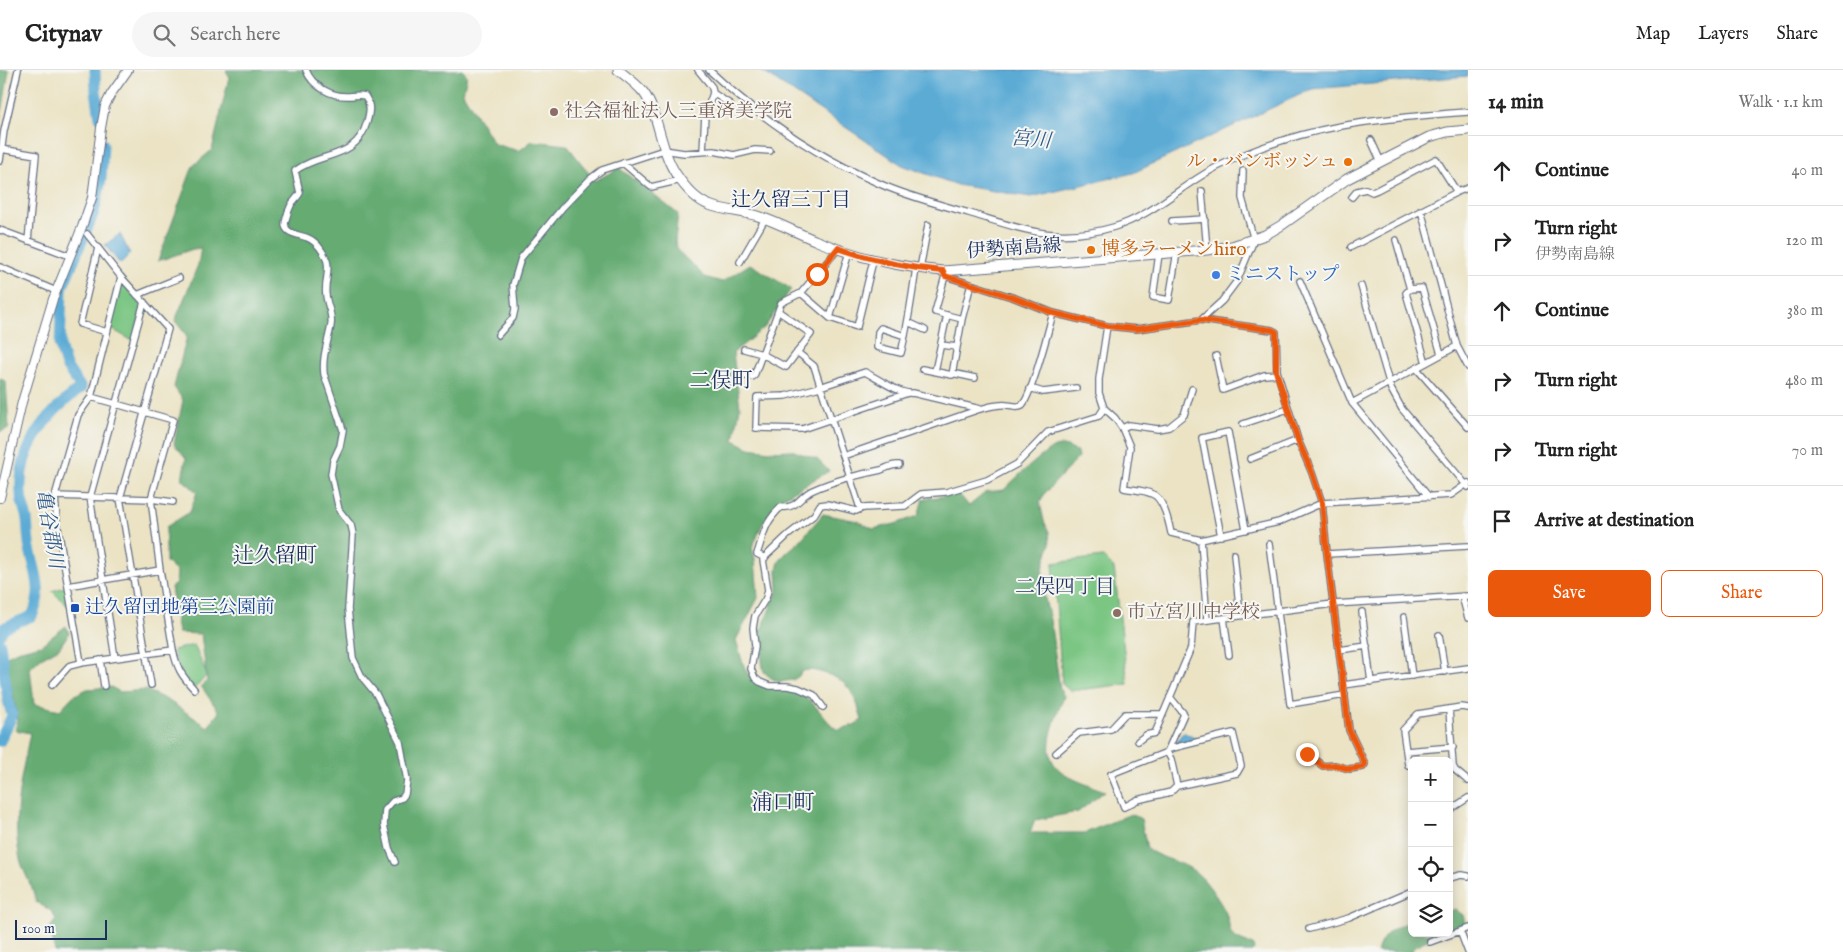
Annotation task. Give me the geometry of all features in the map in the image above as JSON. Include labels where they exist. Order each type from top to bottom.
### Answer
[{"type":"main road","name":"伊勢南島線","points":[[618,70],[644,93],[652,110],[664,150],[676,174],[695,196],[710,206],[765,219],[873,260],[944,273],[1207,250],[1254,240],[1282,225],[1346,179],[1429,137],[1447,132],[1468,130]]},
{"type":"street","points":[[0,161],[18,70]]},
{"type":"street","points":[[0,496],[3,466],[56,291],[70,256],[85,230],[95,185],[98,148],[105,106],[128,70]]},
{"type":"street","points":[[306,70],[310,78],[329,92],[340,96],[359,94],[365,96],[369,102],[370,110],[362,136],[354,145],[334,156],[304,164],[295,171],[300,193],[291,204],[284,224],[286,230],[290,233],[310,238],[324,253],[328,268],[325,294],[332,315],[332,325],[325,346],[323,366],[343,430],[331,474],[339,510],[351,526],[353,534],[348,609],[353,658],[362,677],[376,694],[400,742],[407,788],[402,798],[393,801],[385,810],[384,825],[389,848],[395,862]]},
{"type":"street","points":[[698,70],[712,87],[713,93],[705,115],[703,151]]},
{"type":"street","points":[[709,70],[760,113],[805,144],[831,160],[880,184],[1027,231],[1068,236],[1116,227],[1160,204],[1213,169],[1258,148],[1291,137],[1316,130],[1381,119],[1468,112]]},
{"type":"street","points":[[713,93],[730,104]]},
{"type":"street","points":[[1371,140],[1381,162]]},
{"type":"street","points":[[1,149],[36,155],[28,241]]},
{"type":"street","points":[[498,335],[513,318],[515,309],[513,286],[521,258],[563,207],[590,179],[602,170],[664,150],[684,153],[703,151],[734,155],[755,150],[770,151]]},
{"type":"street","points":[[1352,196],[1357,191],[1366,189],[1372,192],[1377,190],[1436,159],[1457,192]]},
{"type":"street","points":[[623,163],[651,187],[681,180]]},
{"type":"street","points":[[1201,320],[1222,301],[1237,281],[1254,240],[1242,198],[1243,171]]},
{"type":"street","points":[[1351,247],[1468,188]]},
{"type":"street","points":[[1202,191],[1207,250]]},
{"type":"street","points":[[1422,210],[1457,346],[1468,367]]},
{"type":"street","points":[[740,262],[765,219]]},
{"type":"street","points":[[1172,221],[1205,219]]},
{"type":"street","points":[[905,336],[881,328],[878,332],[877,347],[901,353],[905,336],[908,322],[918,269],[928,225]]},
{"type":"street","points":[[0,230],[70,256]]},
{"type":"street","points":[[85,230],[121,277],[168,329],[120,498],[151,686]]},
{"type":"street","points":[[1396,240],[1410,288]]},
{"type":"street","points":[[98,248],[80,324],[107,332]]},
{"type":"street","points":[[736,374],[754,376],[781,303],[800,293],[838,248]]},
{"type":"street","points":[[830,318],[849,252]]},
{"type":"street","points":[[1159,254],[1153,297],[1169,300],[1177,252]]},
{"type":"street","points":[[800,293],[830,318],[857,327],[873,260]]},
{"type":"street","points":[[0,267],[56,291]]},
{"type":"street","points":[[962,319],[936,312],[944,273],[1053,313],[1107,326],[1137,329],[1201,320],[1276,332],[1278,374],[1298,440],[1322,503],[1349,730],[1365,764],[1363,767],[1349,769],[1335,765],[1323,766],[1307,754]]},
{"type":"street","points":[[81,663],[55,496],[78,415],[91,397],[121,277]]},
{"type":"street","points":[[137,295],[179,278]]},
{"type":"street","points":[[1300,281],[1352,403],[1429,497]]},
{"type":"street","points":[[952,373],[971,284]]},
{"type":"street","points":[[1107,326],[1099,379],[1099,393],[1104,408],[1116,418],[1130,446],[1124,488],[1154,494],[1159,498],[1171,533],[1201,540],[1279,522],[1322,503],[1451,496],[1468,485],[1402,409],[1389,383],[1361,286]]},
{"type":"street","points":[[1410,288],[1422,288],[1442,354]]},
{"type":"street","points":[[1410,288],[1406,293],[1426,363]]},
{"type":"street","points":[[115,658],[90,497],[144,302]]},
{"type":"street","points":[[744,348],[762,354],[786,367],[811,334],[778,311]]},
{"type":"street","points":[[843,456],[980,409],[998,405],[1016,407],[1022,405],[1030,388],[1053,313]]},
{"type":"street","points":[[935,371],[947,315]]},
{"type":"street","points":[[908,322],[926,330]]},
{"type":"street","points":[[940,344],[957,348]]},
{"type":"street","points":[[1352,403],[1457,346]]},
{"type":"street","points":[[797,352],[814,366],[859,505],[863,508]]},
{"type":"street","points":[[1461,355],[1468,353]]},
{"type":"street","points":[[1216,356],[1223,390],[1264,375],[1278,374]]},
{"type":"street","points":[[922,369],[975,378]]},
{"type":"street","points":[[1417,369],[1468,427]]},
{"type":"street","points":[[908,393],[890,386],[865,372],[820,388],[785,396],[757,397],[756,428],[802,429],[913,392],[980,409]]},
{"type":"street","points":[[1030,388],[1043,392],[1076,388]]},
{"type":"street","points":[[1122,428],[1129,425],[1158,429],[1169,427],[1184,415],[1192,388]]},
{"type":"street","points":[[91,397],[173,420],[151,499],[160,570],[177,668],[183,678],[194,689]]},
{"type":"street","points":[[764,558],[788,535],[814,516],[820,505],[827,504],[856,511],[863,508],[905,506],[921,494],[946,492],[987,480],[1017,464],[1048,432],[1099,416],[1104,408]]},
{"type":"street","points":[[1243,424],[1288,409]]},
{"type":"street","points":[[1221,536],[1202,438],[1228,432],[1246,530]]},
{"type":"street","points":[[1250,459],[1298,440]]},
{"type":"street","points":[[823,707],[814,695],[798,688],[770,686],[760,682],[755,678],[751,670],[756,646],[753,628],[755,616],[766,598],[768,590],[764,558],[758,554],[765,526],[780,507],[790,508],[814,489],[850,476],[884,469],[894,464],[899,465]]},
{"type":"street","points":[[55,496],[151,499],[173,502]]},
{"type":"street","points":[[1201,540],[1207,620]]},
{"type":"street","points":[[1269,544],[1290,704],[1345,695]]},
{"type":"street","points":[[1327,554],[1468,546]]},
{"type":"street","points":[[1234,554],[1240,616]]},
{"type":"street","points":[[68,586],[160,570]]},
{"type":"street","points":[[1138,741],[1146,735],[1155,733],[1191,648],[1193,622],[1333,604],[1465,596],[1468,618]]},
{"type":"street","points":[[1362,612],[1371,682]]},
{"type":"street","points":[[1404,617],[1412,676]]},
{"type":"street","points":[[1224,618],[1229,655]]},
{"type":"street","points":[[1439,636],[1445,672]]},
{"type":"street","points":[[1339,650],[1366,646]]},
{"type":"street","points":[[52,685],[69,666],[173,650]]},
{"type":"street","points":[[100,660],[104,686]]},
{"type":"street","points":[[1343,685],[1468,668]]},
{"type":"street","points":[[1170,697],[1184,714],[1168,750],[1178,786]]},
{"type":"street","points":[[1408,765],[1403,730],[1418,714],[1468,708]]},
{"type":"street","points":[[1449,709],[1453,748],[1452,757]]},
{"type":"street","points":[[1056,753],[1079,733],[1112,729],[1125,714],[1163,714]]},
{"type":"street","points":[[1232,733],[1241,766],[1237,772],[1178,786],[1171,792],[1137,800],[1124,807],[1111,774],[1168,750],[1232,733]]},
{"type":"street","points":[[1406,751],[1453,748]]},
{"type":"street","points":[[1453,768],[1468,781]]},
{"type":"street","points":[[1453,808],[1468,798]]},
{"type":"street","points":[[1453,877],[1468,876]]},
{"type":"street","points":[[1309,929],[1349,918],[1410,892]]},
{"type":"street","points":[[1430,942],[1468,928]]},
{"type":"street","points":[[1460,931],[1468,952]]},
{"type":"green space","points":[[0,70],[9,70],[0,118]]},
{"type":"green space","points":[[226,70],[462,70],[467,75],[463,93],[494,144],[519,151],[532,141],[567,145],[595,181],[619,168],[678,214],[675,242],[677,250],[705,277],[722,282],[750,264],[791,289],[765,327],[733,353],[740,407],[734,440],[749,448],[770,451],[791,450],[817,459],[829,471],[779,500],[762,525],[752,548],[755,559],[758,598],[736,640],[746,671],[756,682],[763,686],[802,695],[838,730],[854,725],[862,720],[853,695],[844,683],[830,675],[812,670],[801,672],[793,680],[779,682],[764,672],[761,630],[778,589],[777,570],[779,562],[786,553],[799,542],[823,514],[858,521],[873,529],[918,516],[923,499],[959,494],[969,506],[986,492],[1004,490],[1021,473],[1055,447],[1064,446],[1077,452],[1078,458],[1045,493],[1040,503],[1044,521],[1049,532],[1050,544],[1041,582],[1050,620],[1060,689],[1064,696],[1055,719],[1050,753],[1056,766],[1068,776],[1105,791],[1078,812],[1035,820],[1030,833],[1085,833],[1131,814],[1141,819],[1147,849],[1197,873],[1222,905],[1233,935],[1243,942],[1253,945],[1254,950],[1252,952],[55,952],[50,928],[56,919],[51,911],[36,902],[20,859],[17,811],[30,733],[15,730],[18,720],[5,657],[17,651],[41,645],[66,626],[69,633],[59,648],[41,658],[30,668],[34,704],[60,710],[73,696],[87,689],[111,687],[120,692],[146,690],[169,701],[208,727],[219,712],[201,686],[207,681],[201,634],[178,633],[171,587],[176,584],[177,572],[166,562],[166,527],[190,512],[197,492],[182,479],[186,458],[174,444],[183,400],[174,387],[187,336],[175,321],[198,265],[201,248],[158,261],[193,166],[212,150],[229,77]]},
{"type":"green space","points":[[121,277],[144,302],[133,341],[108,327]]},
{"type":"green space","points":[[0,378],[6,382],[9,428],[0,432]]},
{"type":"green space","points":[[1103,557],[1114,568],[1128,684],[1070,691],[1062,684],[1053,563]]},
{"type":"green space","points":[[68,586],[72,610],[52,591]]},
{"type":"green space","points":[[194,645],[207,675],[194,689],[179,672],[173,650]]},
{"type":"green space","points":[[1455,909],[1463,915],[1465,923],[1453,931],[1453,910]]},
{"type":"green space","points":[[1408,923],[1408,937],[1437,937],[1417,945],[1412,949],[1413,952],[1377,952],[1385,936],[1395,928]]},
{"type":"water","name":"宮川","points":[[760,70],[1468,70],[1468,76],[1312,89],[1133,173],[1031,197],[957,185],[902,165]]},
{"type":"water","points":[[120,234],[130,254],[120,264],[105,245]]},
{"type":"water","points":[[1183,732],[1196,739],[1178,745],[1176,743]]},
{"type":"waterway","name":"亀谷郡川","points":[[95,70],[100,117]]},
{"type":"waterway","name":"亀谷郡川","points":[[0,634],[5,627],[32,616],[38,599],[38,583],[29,545],[27,519],[21,496],[21,477],[24,461],[37,433],[46,420],[81,388],[66,366],[60,346],[62,288],[94,212],[101,180],[103,144]]},
{"type":"waterway","name":"亀谷郡川","points":[[0,644],[12,716],[0,741]]},
{"type":"place","name":"社会福祉法人三重済美学院","points":[[554,112]]},
{"type":"place","name":"ル・バンボッシュ","points":[[1348,162]]},
{"type":"place","name":"博多ラーメンhiro","points":[[1091,250]]},
{"type":"place","name":"ミニストップ","points":[[1216,275]]},
{"type":"place","name":"辻久留団地第三公園前","points":[[75,608]]},
{"type":"place","name":"市立宮川中学校","points":[[1117,613]]},
{"type":"district","name":"辻久留三丁目","points":[[791,200]]},
{"type":"district","name":"二俣町","points":[[721,381]]},
{"type":"district","name":"辻久留町","points":[[275,556]]},
{"type":"district","name":"二俣四丁目","points":[[1065,587]]},
{"type":"district","name":"浦口町","points":[[783,803]]},
{"type":"route","points":[[817,274],[838,248],[873,260],[920,269],[943,271],[945,276],[1015,298],[1053,313],[1107,326],[1137,329],[1201,320],[1276,332],[1276,371],[1298,440],[1322,503],[1349,730],[1365,764],[1363,767],[1349,769],[1335,765],[1323,766],[1307,754]]}]
